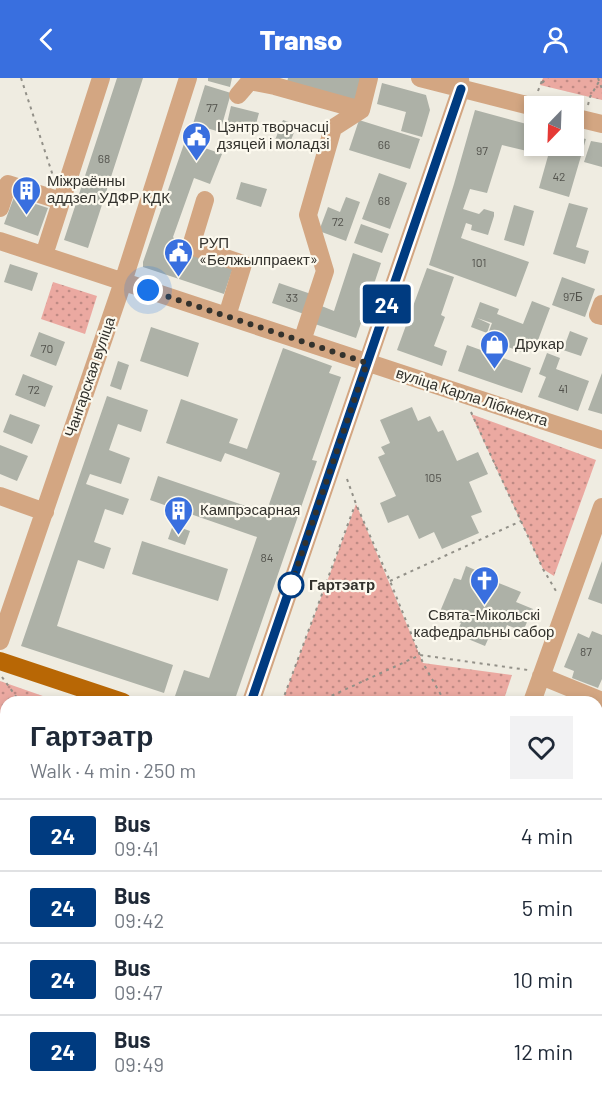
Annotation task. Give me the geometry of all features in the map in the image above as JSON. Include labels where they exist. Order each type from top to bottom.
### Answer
[{"type":"main road","points":[[0,661],[105,696]]},
{"type":"street","points":[[44,255],[101,78]]},
{"type":"street","name":"Чангарская вуліца","points":[[0,641],[123,282],[188,78]]},
{"type":"street","points":[[302,341],[325,271],[308,215],[333,128],[361,110],[369,78]]},
{"type":"street","points":[[420,78],[460,83],[524,99]]},
{"type":"street","points":[[238,95],[250,81],[276,82],[361,110]]},
{"type":"street","points":[[253,696],[460,83]]},
{"type":"street","points":[[584,115],[602,124]]},
{"type":"street","points":[[0,208],[8,184],[62,201]]},
{"type":"street","points":[[205,200],[191,246],[243,264],[227,316]]},
{"type":"street","name":"вуліца Карла Лібкнехта","points":[[0,241],[602,440]]},
{"type":"street","points":[[602,304],[598,315],[602,316]]},
{"type":"street","points":[[0,495],[45,512]]},
{"type":"street","points":[[533,696],[535,673],[602,507]]},
{"type":"street","points":[[535,673],[590,696]]},
{"type":"path","points":[[21,78],[54,179]]},
{"type":"path","points":[[537,96],[543,78]]},
{"type":"path","points":[[540,85],[548,78]]},
{"type":"path","points":[[599,78],[602,89]]},
{"type":"path","points":[[584,107],[599,82]]},
{"type":"path","points":[[470,410],[543,569],[556,591]]},
{"type":"path","points":[[347,479],[423,663],[442,695]]},
{"type":"path","points":[[284,696],[356,504]]},
{"type":"path","points":[[390,581],[521,521]]},
{"type":"path","points":[[331,696],[420,655],[535,673]]},
{"type":"path","points":[[0,675],[16,696]]},
{"type":"shaded area","points":[[543,78],[602,78],[602,100],[540,85]]},
{"type":"shaded area","points":[[53,282],[97,296],[85,334],[41,319]]},
{"type":"shaded area","points":[[471,414],[596,460],[554,576],[543,569]]},
{"type":"shaded area","points":[[356,504],[423,663],[512,675],[505,696],[284,696]]},
{"type":"shaded area","points":[[0,681],[43,696],[0,696]]},
{"type":"building","points":[[117,78],[143,78],[88,248],[64,240]]},
{"type":"building","points":[[208,78],[232,78],[230,87],[208,81]]},
{"type":"building","points":[[288,78],[364,79],[357,105],[286,86]]},
{"type":"building","points":[[382,83],[426,95],[430,110],[422,137],[401,131],[406,112],[377,104]]},
{"type":"building","points":[[205,85],[231,93],[220,132],[193,124]]},
{"type":"building","points":[[231,106],[259,113],[253,135],[226,128]]},
{"type":"building","points":[[475,110],[524,123],[524,150],[502,145],[487,193],[470,189],[463,209],[479,214],[484,209],[494,212],[488,235],[471,230],[472,225],[466,223],[461,238],[529,262],[516,297],[429,265]]},
{"type":"building","points":[[283,120],[297,125],[289,145],[275,140]]},
{"type":"building","points":[[359,120],[420,139],[410,169],[349,150]]},
{"type":"building","points":[[185,141],[222,154],[210,184],[194,178],[173,237],[179,246],[234,265],[224,294],[143,267]]},
{"type":"building","points":[[591,141],[602,143],[602,167],[584,162]]},
{"type":"building","points":[[548,156],[581,156],[569,197],[539,188]]},
{"type":"building","points":[[379,173],[407,183],[390,229],[362,219]]},
{"type":"building","points":[[241,182],[267,189],[261,207],[236,199]]},
{"type":"building","name":"Міжраённы аддзел УДФР КДК","points":[[14,197],[48,208],[38,236],[4,224]]},
{"type":"building","points":[[346,197],[360,202],[346,241],[319,231],[328,207],[340,212]]},
{"type":"building","points":[[569,203],[588,208],[576,247],[589,251],[585,264],[553,254]]},
{"type":"building","points":[[514,205],[534,211],[524,246],[504,240]]},
{"type":"building","points":[[361,224],[389,234],[382,253],[354,243]]},
{"type":"building","points":[[353,253],[381,263],[356,338],[312,323],[319,305],[334,311]]},
{"type":"building","points":[[10,264],[38,273],[32,291],[4,282]]},
{"type":"building","points":[[427,268],[454,277],[441,315],[445,317],[434,346],[447,351],[442,366],[397,350]]},
{"type":"building","points":[[562,277],[595,289],[585,317],[552,305]]},
{"type":"building","points":[[279,283],[311,294],[304,314],[272,303]]},
{"type":"building","points":[[532,301],[550,308],[534,351],[526,348],[524,353],[486,339],[492,323],[477,318],[490,324],[487,333],[471,327],[480,302],[499,309],[497,314],[523,324]]},
{"type":"building","points":[[151,327],[199,343],[188,377],[140,361]]},
{"type":"building","points":[[570,331],[588,338],[581,356],[563,350]]},
{"type":"building","points":[[39,332],[65,342],[56,366],[30,356]]},
{"type":"building","name":"Друкар","points":[[467,345],[531,368],[522,393],[458,371]]},
{"type":"building","points":[[283,348],[332,366],[329,373],[341,377],[312,460],[317,461],[236,696],[175,696],[184,670],[209,678],[257,537],[150,500],[158,476],[266,513],[280,473],[225,453],[221,462],[166,443],[181,399],[238,419],[229,443],[247,449]]},
{"type":"building","points":[[547,353],[560,358],[556,369],[589,381],[578,411],[538,397],[546,377],[539,374]]},
{"type":"building","points":[[118,361],[129,365],[121,390],[110,386]]},
{"type":"building","points":[[602,373],[602,414],[588,410]]},
{"type":"building","points":[[23,374],[53,386],[45,407],[15,395]]},
{"type":"building","points":[[107,396],[148,410],[141,432],[118,424],[109,450],[130,458],[121,484],[90,474],[86,484],[129,499],[123,515],[105,509],[94,542],[111,548],[104,569],[78,560],[57,626],[173,665],[164,693],[21,646]]},
{"type":"building","points":[[412,407],[418,421],[430,416],[438,432],[443,430],[457,461],[478,452],[488,474],[469,482],[482,512],[471,516],[479,533],[442,549],[434,532],[419,539],[408,515],[388,523],[380,503],[396,496],[378,457],[385,454],[381,447],[390,443],[380,420]]},
{"type":"building","points":[[10,414],[40,425],[32,444],[3,432]]},
{"type":"building","points":[[0,445],[28,456],[17,481],[0,474]]},
{"type":"building","name":"Кампрэсарная","points":[[173,525],[190,531],[185,545],[168,539]]},
{"type":"building","points":[[142,541],[228,569],[218,601],[132,574]]},
{"type":"building","points":[[602,561],[602,604],[588,599]]},
{"type":"building","name":"Свята-Мікольскі кафедральны сабор","points":[[466,566],[492,577],[491,580],[521,592],[516,602],[533,609],[523,631],[507,625],[501,640],[490,635],[485,646],[456,634],[461,623],[439,614],[454,578],[461,580]]},
{"type":"building","points":[[592,631],[602,635],[602,679],[598,688],[572,678],[574,671],[564,667],[578,633],[589,638]]},
{"type":"bus line","name":"24","points":[[253,696],[461,89]]},
{"type":"place","name":"Цэнтр творчасці дзяцей і моладзі","points":[[196,162]]},
{"type":"place","name":"Міжраённы аддзел УДФР КДК","points":[[26,216]]},
{"type":"place","name":"РУП «Белжылпраект»","points":[[178,278]]},
{"type":"place","name":"Друкар","points":[[494,370]]},
{"type":"place","name":"Кампрэсарная","points":[[179,536]]},
{"type":"place","name":"Гартэатр","points":[[291,585]]},
{"type":"place","name":"Свята-Мікольскі кафедральны сабор","points":[[484,606]]},
{"type":"route","points":[[148,290],[367,363],[291,585]]}]
